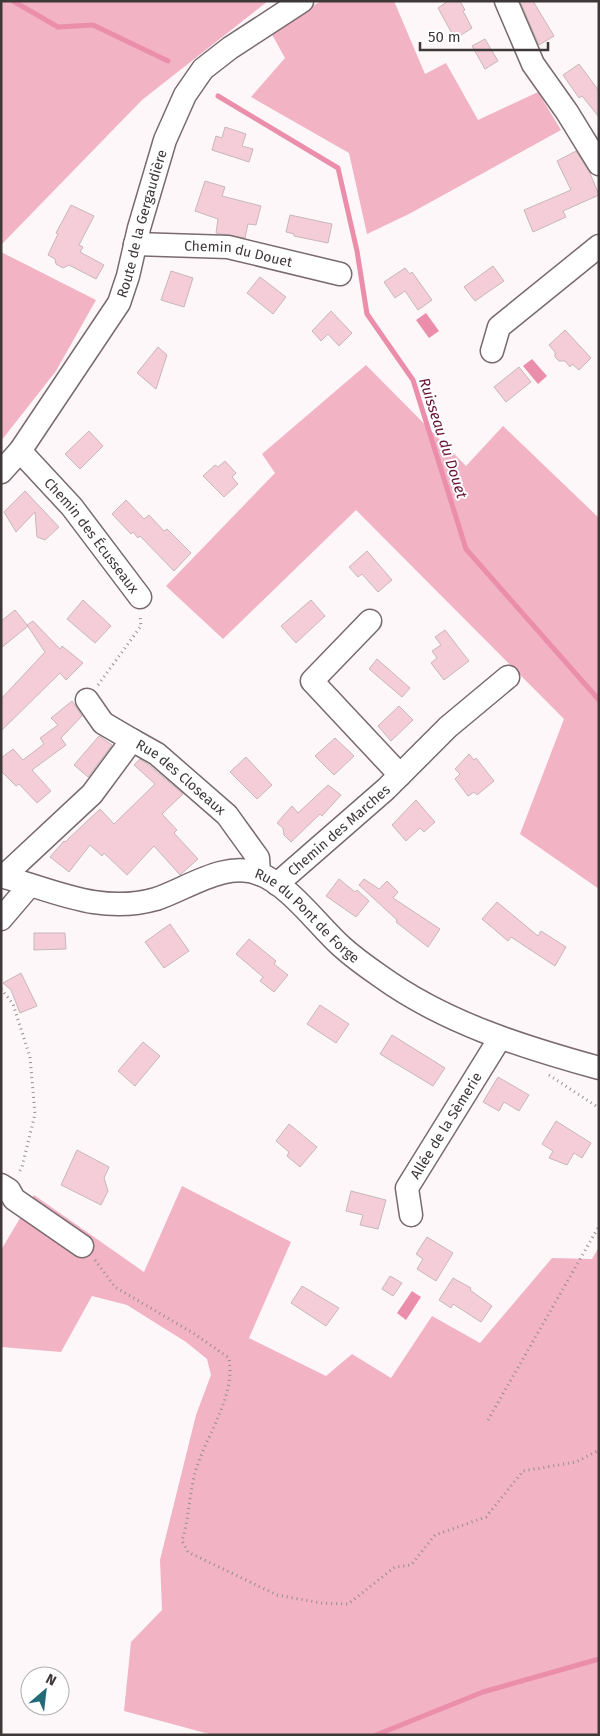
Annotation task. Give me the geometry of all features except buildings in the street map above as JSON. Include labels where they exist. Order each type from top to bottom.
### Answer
[{"type":"street","name":"Route de la Gergaudière","points":[[1,472],[20,451],[119,303],[165,140],[185,95],[203,69],[230,48],[302,1]]},
{"type":"street","points":[[506,1],[533,64],[567,112],[599,164]]},
{"type":"street","name":"Chemin du Douet","points":[[135,244],[228,247],[340,274]]},
{"type":"street","points":[[492,351],[499,327],[599,246]]},
{"type":"street","name":"Chemin des Écusseaux","points":[[20,451],[72,507],[140,597]]},
{"type":"street","name":"Chemin des Marches","points":[[370,620],[312,681],[400,775]]},
{"type":"street","name":"Chemin des Marches","points":[[268,879],[400,775],[448,727],[508,677]]},
{"type":"street","points":[[87,700],[103,724],[132,740]]},
{"type":"street","name":"Rue des Closeaux","points":[[3,876],[92,794],[132,740],[157,754],[227,815],[258,858],[268,879]]},
{"type":"street","name":"Rue du Pont de Forge","points":[[3,876],[84,902],[116,904],[154,899],[216,875],[240,870],[268,879],[342,947],[382,977],[426,1005],[500,1038],[533,1050],[599,1068]]},
{"type":"street","points":[[1,919],[30,885]]},
{"type":"street","name":"Allée de la Sèmerie","points":[[411,1215],[407,1188],[500,1038]]},
{"type":"street","points":[[5,1188],[14,1199],[82,1246]]},
{"type":"path","name":"Chemin des Écusseaux","points":[[87,700],[141,626],[140,597]]},
{"type":"path","points":[[1,989],[13,1004],[30,1057],[35,1114],[22,1167],[5,1188]]},
{"type":"path","points":[[533,1050],[544,1072],[599,1108]]},
{"type":"path","points":[[488,1420],[599,1226]]},
{"type":"path","points":[[82,1246],[106,1272],[115,1287],[193,1333],[229,1358],[231,1372],[221,1408],[195,1473],[187,1527],[182,1542],[188,1552],[278,1595],[322,1603],[348,1604],[395,1567],[411,1565],[435,1535],[486,1517],[523,1471],[576,1462],[599,1450]]},
{"type":"shaded area","points":[[1,1],[268,1],[142,100],[1,245]]},
{"type":"shaded area","points":[[321,1],[394,1],[425,74],[446,63],[478,120],[538,92],[561,130],[409,214],[367,234],[349,153],[251,97],[285,58],[270,31]]},
{"type":"shaded area","points":[[1,252],[96,300],[56,371],[1,441]]},
{"type":"shaded area","points":[[426,313],[439,331],[429,338],[416,320]]},
{"type":"shaded area","points":[[532,359],[547,376],[538,384],[523,366]]},
{"type":"shaded area","points":[[366,365],[466,466],[503,426],[599,518],[599,889],[520,834],[564,719],[356,510],[223,639],[166,586],[275,473],[262,454]]},
{"type":"shaded area","points":[[182,1186],[291,1242],[249,1338],[326,1376],[352,1354],[391,1378],[432,1316],[480,1343],[552,1258],[592,1259],[599,1247],[599,1735],[213,1735],[124,1711],[131,1642],[162,1610],[160,1560],[196,1415],[211,1375],[207,1359],[186,1342],[127,1305],[92,1296],[61,1352],[1,1347],[1,1250],[34,1195],[144,1272]]},
{"type":"shaded area","points":[[412,1291],[421,1297],[406,1320],[397,1313]]},
{"type":"waterway","name":"Ruisseau du Douet","points":[[13,1],[58,27],[93,25],[168,61]]},
{"type":"waterway","name":"Ruisseau du Douet","points":[[218,96],[338,168],[357,251],[367,314],[413,380],[466,549],[599,700]]},
{"type":"waterway","points":[[376,1735],[483,1692],[599,1659]]}]
